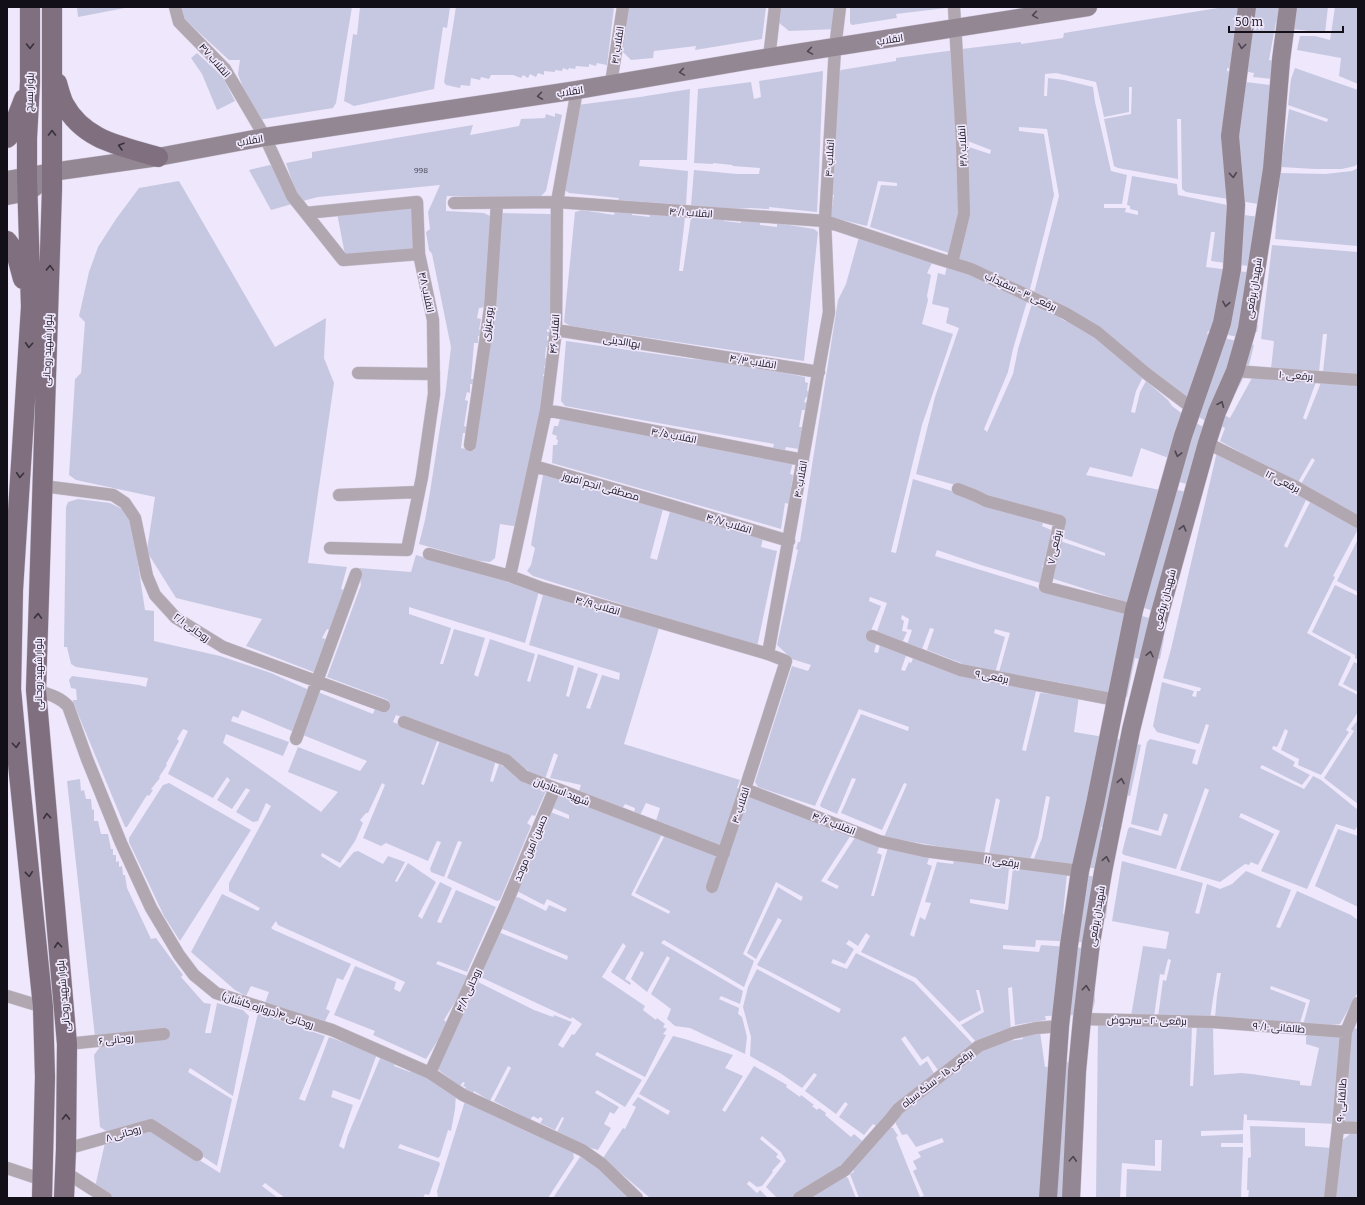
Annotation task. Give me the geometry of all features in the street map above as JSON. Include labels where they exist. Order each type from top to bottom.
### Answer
[{"type":"main road","name":"بلوار بسیج","points":[[28,185],[27,138],[30,82],[30,7]]},
{"type":"main road","points":[[52,7],[52,172]]},
{"type":"main road","name":"انقلاب","points":[[28,185],[52,172],[158,157],[265,137],[578,90],[611,83],[1088,7]]},
{"type":"main road","points":[[1048,1198],[1060,1026],[1069,945],[1080,870],[1134,610],[1183,436],[1222,323],[1232,269],[1236,205],[1230,136],[1247,7]]},
{"type":"main road","name":"شهیدان برقعی","points":[[1071,1198],[1077,1071],[1082,1019],[1091,943],[1103,872],[1131,730],[1160,616],[1207,443],[1217,412],[1235,371],[1247,329],[1272,169],[1281,60],[1288,7]]},
{"type":"main road","points":[[52,70],[63,103],[72,117],[84,129],[97,138],[158,157]]},
{"type":"main road","points":[[7,138],[10,135],[30,82]]},
{"type":"main road","name":"بلوار شهید روحانی","points":[[52,172],[36,690],[67,1044],[64,1198]]},
{"type":"main road","points":[[7,180],[28,185]]},
{"type":"main road","points":[[7,196],[28,185]]},
{"type":"main road","name":"بلوار شهید روحانی","points":[[28,185],[31,306],[13,590],[11,689],[43,1007],[45,1077],[42,1189]]},
{"type":"main road","points":[[7,241],[16,253],[31,306]]},
{"type":"main road","points":[[1183,436],[1207,443]]},
{"type":"main road","points":[[11,689],[36,690]]},
{"type":"street","name":"انقلاب ۴۷","points":[[175,7],[179,22],[225,69],[265,137]]},
{"type":"street","name":"انقلاب ۴۱","points":[[611,83],[623,7]]},
{"type":"street","points":[[769,58],[775,7]]},
{"type":"street","name":"انقلاب ۴۰","points":[[712,887],[786,661],[768,654],[829,312],[826,221],[835,48],[840,7]]},
{"type":"street","name":"انقلاب ۳۸","points":[[952,263],[964,214],[962,142],[954,7]]},
{"type":"street","name":"انقلاب ۴۶","points":[[510,576],[546,410],[556,330],[557,202],[578,90]]},
{"type":"street","points":[[265,137],[292,196],[344,260],[419,254]]},
{"type":"street","name":"انقلاب ۴۸","points":[[306,213],[418,202],[419,254],[433,320],[434,394],[419,492],[407,550],[330,548]]},
{"type":"street","points":[[454,204],[557,202]]},
{"type":"street","name":"انقلاب ۴۰/۱","points":[[557,202],[826,221]]},
{"type":"street","name":"پورعزیزی","points":[[470,445],[490,308],[498,203]]},
{"type":"street","name":"برقعی ۳ - سفیدآب","points":[[826,221],[972,269],[1066,312],[1097,332],[1147,374],[1192,408]]},
{"type":"street","name":"بهاالدینی","points":[[556,330],[688,351]]},
{"type":"street","name":"انقلاب ۴۰/۳","points":[[688,351],[819,372]]},
{"type":"street","name":"برقعی ۱۰","points":[[1235,371],[1358,380]]},
{"type":"street","points":[[358,372],[434,374]]},
{"type":"street","name":"انقلاب ۴۰/۵","points":[[546,410],[803,460]]},
{"type":"street","name":"برقعی ۱۲","points":[[1207,443],[1296,487],[1358,522]]},
{"type":"street","name":"مصطفی انجم افروز","points":[[534,466],[669,505]]},
{"type":"street","name":"روحانی ۲/۱","points":[[43,486],[113,495],[125,503],[134,518],[147,576],[155,596],[176,618],[223,647],[384,706]]},
{"type":"street","name":"برقعی ۷","points":[[958,489],[986,501],[1060,521],[1045,588],[1134,610]]},
{"type":"street","points":[[339,495],[419,492]]},
{"type":"street","name":"انقلاب ۴۰/۷","points":[[669,505],[789,541]]},
{"type":"street","name":"انقلاب ۴۰/۹","points":[[429,554],[510,576],[542,588],[768,654]]},
{"type":"street","points":[[296,739],[356,574]]},
{"type":"street","name":"برقعی ۹","points":[[872,636],[960,670],[1116,700]]},
{"type":"street","name":"روحانی ۴(دروازه کاشان)","points":[[36,690],[59,698],[68,706],[92,773],[121,843],[151,908],[179,955],[194,975],[216,993],[332,1030],[430,1073],[463,1095],[582,1150],[602,1164],[638,1198]]},
{"type":"street","name":"شهید استادیان","points":[[404,722],[506,760],[524,776],[724,853]]},
{"type":"street","name":"حسین امین موحد","points":[[505,907],[555,788]]},
{"type":"street","name":"انقلاب ۴۰/۶","points":[[745,790],[879,841],[924,851]]},
{"type":"street","name":"برقعی ۱۱","points":[[924,851],[1080,870]]},
{"type":"street","name":"روحانی ۴/۸","points":[[430,1073],[505,907]]},
{"type":"street","points":[[7,996],[43,1007]]},
{"type":"street","name":"طالقانی ۹۰","points":[[1330,1198],[1346,1032],[1358,1003]]},
{"type":"street","name":"برقعی ۲۰ - سرحوض","points":[[1082,1019],[1212,1022]]},
{"type":"street","name":"طالقانی ۹۰/۱۰","points":[[1212,1022],[1346,1032]]},
{"type":"street","name":"برقعی ۱۵ - سنگ سیاه","points":[[799,1198],[845,1170],[898,1109],[978,1046],[1013,1033],[1036,1028],[1060,1026]]},
{"type":"street","name":"روحانی ۶","points":[[67,1044],[164,1034]]},
{"type":"street","name":"روحانی ۸","points":[[66,1149],[151,1125],[197,1155]]},
{"type":"street","points":[[1338,1127],[1358,1128]]},
{"type":"street","points":[[7,1168],[42,1189]]},
{"type":"street","points":[[65,1172],[106,1198]]},
{"type":"building","points":[[77,7],[125,7],[125,8],[78,17]]},
{"type":"building","points":[[180,7],[352,7],[336,103],[333,108],[258,120],[253,115],[238,74],[240,60],[229,60],[182,17]]},
{"type":"building","points":[[360,7],[450,7],[447,28],[443,27],[434,89],[354,106],[344,101],[353,34],[357,35]]},
{"type":"building","points":[[456,7],[614,7],[607,65],[597,63],[596,66],[589,64],[589,67],[576,66],[575,69],[569,68],[568,70],[563,68],[562,71],[544,71],[544,75],[538,73],[536,77],[530,74],[528,78],[523,75],[521,78],[513,75],[491,75],[489,79],[481,77],[480,80],[471,78],[470,86],[461,85],[460,88],[446,85],[444,82]]},
{"type":"building","points":[[629,7],[766,7],[762,39],[695,50],[696,46],[654,51],[653,58],[631,60],[622,51]]},
{"type":"building","points":[[780,7],[839,7],[837,29],[789,31],[778,22]]},
{"type":"building","points":[[850,7],[946,8],[896,14],[897,18],[852,25],[850,23]]},
{"type":"building","points":[[1224,7],[1286,7],[1285,23],[1276,22],[1269,60],[1274,61],[1273,79],[1253,77],[1254,73],[1227,68],[1227,71],[1247,75],[1246,82],[1270,85],[1268,107],[1279,108],[1270,206],[1186,192],[1182,189],[1181,119],[1177,119],[1178,179],[1114,166],[1104,119],[1131,114],[1132,87],[1129,87],[1129,112],[1104,117],[1096,82],[1056,73],[1045,74],[1044,96],[1047,96],[1048,78],[1093,87],[1111,171],[1127,175],[1122,204],[1104,204],[1104,208],[1126,208],[1125,212],[1138,215],[1138,211],[1130,209],[1130,206],[1127,205],[1132,176],[1177,184],[1178,195],[1237,207],[1236,214],[1268,218],[1263,268],[1211,261],[1215,232],[1211,232],[1206,267],[1262,274],[1259,315],[1256,315],[1254,324],[1258,325],[1257,332],[1254,331],[1253,340],[1208,331],[1207,334],[1254,345],[1248,369],[1224,415],[1230,418],[1253,376],[1317,379],[1303,418],[1306,420],[1322,380],[1358,383],[1358,518],[1301,484],[1315,460],[1312,458],[1297,484],[1220,441],[1225,428],[1219,425],[1217,428],[1189,411],[1150,374],[1034,293],[1059,196],[1047,129],[1019,127],[1019,131],[1044,134],[1054,195],[1029,293],[958,259],[966,146],[990,154],[991,150],[965,140],[962,49],[1021,42],[1021,44],[1063,38],[1064,33]]},
{"type":"building","points":[[1296,7],[1328,7],[1325,33],[1292,29]]},
{"type":"building","points":[[1335,7],[1358,7],[1358,84],[1339,76],[1341,58],[1297,50],[1300,36],[1315,36],[1330,40]]},
{"type":"building","points":[[955,50],[961,216],[952,254],[870,227],[881,185],[897,186],[897,183],[878,181],[867,226],[830,217],[834,195],[830,194],[837,78],[841,70],[896,61],[896,58]]},
{"type":"building","points":[[197,53],[222,76],[235,101],[217,110],[202,74],[191,58]]},
{"type":"building","points":[[1295,68],[1358,90],[1358,163],[1355,166],[1342,169],[1281,167],[1289,109],[1327,122],[1328,119],[1288,105],[1291,79]]},
{"type":"building","points":[[823,71],[817,212],[769,207],[769,209],[736,209],[691,205],[694,170],[737,174],[759,174],[760,168],[713,163],[694,163],[698,89],[751,82],[754,99],[761,97],[759,81]]},
{"type":"building","points":[[690,89],[687,160],[640,160],[639,166],[688,171],[686,205],[618,200],[619,198],[569,193],[563,189],[577,105]]},
{"type":"building","points":[[555,113],[562,115],[546,191],[540,197],[447,196],[446,211],[484,213],[490,216],[487,292],[484,296],[486,307],[479,308],[477,318],[481,319],[479,330],[482,330],[481,336],[478,336],[478,343],[474,343],[471,379],[474,379],[473,384],[470,384],[470,393],[467,392],[465,400],[468,401],[464,426],[467,427],[467,433],[463,433],[461,448],[474,451],[491,321],[502,213],[550,214],[556,221],[552,330],[547,329],[547,332],[549,332],[547,340],[549,340],[549,347],[546,347],[545,358],[548,359],[548,365],[545,365],[544,368],[547,369],[546,374],[543,374],[543,376],[547,377],[521,519],[514,526],[500,524],[495,558],[490,562],[463,559],[462,556],[419,544],[430,492],[451,347],[426,232],[430,229],[428,212],[440,185],[318,197],[299,202],[286,163],[312,158],[312,152],[473,125],[470,135],[519,126],[521,119],[545,118],[546,114],[555,117]]},
{"type":"building","points":[[270,165],[276,169],[292,204],[271,210],[249,170]]},
{"type":"building","points":[[1358,168],[1358,246],[1275,239],[1280,173],[1325,174],[1352,171]]},
{"type":"building","points":[[179,181],[275,347],[326,318],[324,358],[334,383],[308,563],[347,567],[341,589],[348,591],[333,631],[327,629],[322,638],[329,640],[316,673],[246,646],[262,619],[176,598],[147,550],[155,497],[76,480],[69,475],[75,379],[81,373],[85,322],[79,316],[89,272],[98,247],[139,188]]},
{"type":"building","points":[[414,205],[415,250],[345,255],[337,213]]},
{"type":"building","points":[[582,210],[614,215],[615,211],[632,212],[632,215],[650,217],[649,214],[685,217],[679,271],[683,271],[691,217],[725,219],[724,221],[741,223],[741,221],[760,222],[760,225],[777,227],[777,223],[814,229],[818,232],[804,361],[570,326],[564,322],[575,212]]},
{"type":"building","points":[[859,237],[932,263],[927,273],[931,275],[927,296],[928,300],[922,324],[953,334],[922,425],[891,552],[896,553],[913,479],[968,496],[979,503],[1043,523],[1042,526],[1051,530],[1049,550],[1047,550],[1045,557],[1047,558],[1045,566],[1043,565],[1042,567],[1045,568],[1040,583],[937,550],[935,556],[1036,587],[1041,591],[1083,599],[1163,622],[1158,636],[1164,638],[1160,659],[1152,657],[1151,662],[1135,658],[1127,697],[1068,684],[999,672],[1010,633],[995,629],[994,633],[1005,637],[995,673],[961,665],[961,663],[927,650],[934,629],[930,628],[922,649],[907,645],[912,630],[907,629],[909,619],[902,615],[901,619],[904,621],[902,631],[907,632],[902,643],[876,634],[887,603],[870,597],[869,601],[881,606],[868,638],[877,641],[874,652],[878,653],[881,641],[908,650],[901,670],[905,671],[915,654],[954,671],[1036,691],[1022,750],[1026,751],[1040,693],[1079,696],[1074,732],[1122,740],[1141,745],[1130,796],[1127,795],[1121,830],[1101,827],[1101,830],[1119,834],[1109,870],[1033,861],[1042,838],[1050,797],[1046,796],[1038,838],[1029,862],[989,854],[1000,800],[996,798],[984,854],[884,837],[907,784],[904,783],[882,830],[841,813],[856,779],[852,778],[837,814],[821,807],[820,805],[861,714],[908,731],[909,727],[859,709],[815,806],[758,787],[755,782],[792,666],[808,671],[811,665],[792,659],[777,645],[798,550],[796,549],[798,542],[800,542],[838,300],[846,284]]},
{"type":"building","points":[[1272,245],[1358,252],[1358,375],[1323,372],[1327,334],[1323,334],[1319,372],[1271,369],[1274,341],[1261,339]]},
{"type":"building","points":[[947,266],[996,282],[1028,298],[1008,372],[984,429],[987,432],[1013,374],[1018,349],[1033,300],[1061,314],[1060,318],[1065,321],[1067,318],[1114,350],[1143,377],[1136,391],[1131,412],[1135,413],[1140,392],[1146,381],[1168,400],[1172,406],[1192,421],[1215,433],[1200,488],[1176,481],[1180,462],[1141,448],[1132,477],[1090,467],[1086,475],[1165,491],[1168,488],[1197,494],[1169,616],[1051,578],[1054,539],[1105,556],[1105,553],[1055,535],[1059,519],[1036,516],[980,492],[916,474],[935,397],[959,328],[946,323],[949,308],[932,304],[938,273],[945,275]]},
{"type":"building","points":[[566,341],[692,359],[724,361],[805,377],[805,382],[808,383],[807,391],[810,392],[809,398],[806,397],[804,402],[807,403],[806,410],[802,410],[799,427],[802,427],[799,449],[786,447],[785,450],[773,448],[774,444],[565,406],[561,401]]},
{"type":"building","points":[[560,419],[793,462],[790,474],[793,475],[789,504],[785,503],[781,529],[552,463],[553,445],[557,445],[558,440],[556,439],[557,436],[552,434],[554,426],[558,426]]},
{"type":"building","points":[[1219,448],[1265,473],[1263,478],[1275,484],[1277,480],[1307,498],[1284,546],[1287,548],[1311,500],[1358,526],[1358,529],[1333,576],[1335,577],[1307,633],[1351,657],[1338,685],[1358,695],[1358,712],[1346,730],[1349,732],[1321,775],[1298,765],[1299,759],[1281,750],[1288,731],[1285,729],[1277,747],[1273,746],[1272,749],[1295,762],[1293,766],[1310,775],[1302,785],[1262,765],[1260,768],[1304,789],[1313,776],[1321,780],[1358,810],[1358,825],[1355,830],[1336,824],[1307,889],[1261,871],[1280,831],[1241,813],[1239,817],[1274,834],[1258,865],[1251,862],[1249,865],[1245,864],[1220,882],[1180,870],[1209,790],[1205,788],[1176,869],[1124,855],[1122,853],[1128,829],[1130,827],[1161,836],[1168,815],[1164,813],[1158,831],[1131,824],[1147,742],[1150,739],[1196,750],[1192,763],[1197,765],[1209,725],[1206,724],[1199,744],[1157,732],[1153,726],[1162,682],[1194,691],[1192,696],[1196,697],[1197,691],[1200,691],[1201,688],[1163,678]]},
{"type":"building","points":[[543,475],[663,509],[650,558],[657,560],[670,511],[763,538],[761,547],[777,551],[757,647],[533,576],[527,571],[531,565],[535,548],[531,545]]},
{"type":"building","points":[[78,499],[110,503],[122,509],[129,517],[133,531],[145,610],[154,611],[154,641],[220,656],[271,673],[309,690],[294,732],[242,710],[238,718],[233,716],[231,721],[289,742],[283,756],[226,734],[223,743],[321,812],[338,792],[288,772],[298,747],[360,771],[367,761],[303,735],[318,692],[373,714],[376,706],[386,710],[388,700],[327,677],[361,585],[359,568],[411,572],[416,555],[483,575],[484,571],[508,578],[507,582],[539,591],[525,643],[409,607],[409,614],[451,628],[440,664],[443,664],[454,629],[485,638],[474,675],[478,677],[490,639],[535,654],[527,681],[530,682],[538,654],[574,666],[566,696],[569,697],[578,667],[598,674],[586,708],[590,709],[602,675],[619,680],[620,673],[529,645],[544,591],[659,628],[624,744],[740,780],[737,788],[742,789],[722,846],[656,821],[660,808],[646,803],[640,815],[634,813],[635,808],[625,804],[622,809],[579,791],[581,785],[550,778],[558,755],[554,753],[545,779],[540,778],[510,759],[396,715],[393,722],[438,739],[421,784],[424,785],[440,740],[496,760],[490,781],[493,782],[499,764],[515,772],[514,776],[545,788],[546,791],[535,816],[532,815],[527,823],[531,826],[500,900],[497,901],[447,878],[462,842],[458,841],[444,877],[431,872],[430,869],[441,842],[437,841],[428,861],[386,843],[381,846],[363,838],[385,785],[382,783],[368,813],[366,813],[360,820],[363,823],[355,841],[340,863],[322,853],[321,856],[340,868],[354,852],[358,851],[383,864],[388,856],[405,862],[395,881],[397,882],[408,863],[436,882],[418,916],[422,919],[440,882],[452,888],[437,922],[441,923],[456,890],[496,907],[467,972],[438,961],[436,964],[470,977],[444,1020],[448,1024],[426,1059],[373,1035],[375,1031],[334,1015],[355,966],[396,982],[394,989],[400,992],[405,982],[278,925],[276,921],[271,928],[274,930],[351,964],[343,980],[337,978],[326,1009],[330,1011],[325,1021],[265,1003],[269,992],[251,986],[246,996],[235,990],[191,952],[222,894],[258,911],[260,908],[229,891],[229,883],[271,806],[266,803],[258,821],[253,822],[236,812],[250,790],[246,788],[232,809],[217,800],[230,780],[227,777],[213,798],[168,774],[188,731],[183,729],[177,739],[179,741],[166,764],[167,765],[159,777],[160,778],[151,789],[153,790],[149,796],[147,795],[127,827],[125,827],[73,702],[73,700],[77,700],[76,689],[71,688],[69,680],[72,676],[146,687],[148,678],[76,667],[71,664],[67,647],[64,647],[66,507],[68,502]]},
{"type":"building","points":[[1358,539],[1358,592],[1337,581]]},
{"type":"building","points":[[1335,585],[1358,596],[1358,660],[1355,658],[1355,655],[1312,632]]},
{"type":"building","points":[[1354,662],[1358,664],[1358,692],[1343,684]]},
{"type":"building","points":[[1358,720],[1358,804],[1324,778],[1354,731],[1351,729]]},
{"type":"building","points":[[80,779],[81,791],[84,790],[86,799],[91,799],[92,810],[94,809],[94,821],[98,821],[101,834],[108,834],[111,849],[113,849],[113,855],[116,855],[116,862],[119,861],[119,867],[122,866],[127,888],[151,939],[156,938],[183,975],[181,977],[204,1003],[211,1004],[205,1033],[211,1033],[217,1003],[243,1010],[249,1016],[233,1096],[190,1068],[188,1072],[232,1099],[217,1166],[152,1122],[106,1131],[100,1127],[94,1055],[100,1047],[167,1038],[95,1037],[67,781]]},
{"type":"building","points":[[169,783],[251,830],[180,941],[164,916],[129,842],[129,838],[163,785]]},
{"type":"building","points":[[552,791],[662,834],[631,895],[669,914],[670,911],[635,893],[665,835],[719,857],[747,799],[750,797],[851,835],[821,881],[837,889],[839,886],[827,880],[856,836],[880,845],[877,853],[882,855],[871,896],[874,896],[888,847],[929,858],[927,864],[932,866],[910,935],[914,937],[920,917],[925,920],[931,903],[925,902],[937,862],[953,864],[954,859],[1009,868],[1005,904],[970,899],[970,903],[1008,910],[1013,868],[1067,874],[1063,914],[1068,915],[1071,874],[1110,878],[1106,918],[1102,918],[1100,943],[1036,940],[1035,947],[1003,945],[1003,949],[1039,952],[1041,945],[1096,949],[1093,971],[1095,1001],[1093,1009],[1081,1015],[1045,1016],[1046,1020],[1015,1025],[1012,987],[1008,988],[1011,1031],[977,1043],[961,1025],[984,1012],[979,990],[976,990],[981,1010],[959,1022],[916,978],[861,952],[870,936],[866,933],[858,946],[849,940],[846,944],[854,949],[845,964],[833,959],[831,963],[847,969],[856,953],[914,982],[974,1045],[940,1073],[928,1056],[922,1060],[905,1036],[901,1039],[920,1066],[927,1061],[936,1077],[879,1128],[873,1124],[864,1135],[839,1117],[848,1104],[845,1102],[836,1114],[805,1091],[817,1075],[814,1073],[802,1088],[780,1073],[750,1056],[751,1037],[743,1007],[748,987],[757,969],[839,1013],[841,1009],[757,965],[782,920],[778,918],[756,959],[747,953],[778,887],[801,901],[803,897],[776,882],[743,954],[754,961],[744,987],[664,940],[661,943],[743,991],[740,1004],[721,996],[719,999],[739,1008],[738,1014],[742,1017],[747,1037],[745,1054],[690,1028],[675,1026],[667,1019],[671,1009],[651,994],[670,958],[667,956],[647,992],[631,979],[644,953],[641,951],[625,979],[631,983],[630,985],[611,972],[626,946],[623,943],[602,977],[645,1006],[643,1010],[656,1020],[657,1018],[665,1024],[663,1027],[667,1029],[663,1034],[666,1035],[645,1077],[597,1052],[595,1055],[642,1080],[625,1107],[597,1090],[595,1093],[619,1107],[614,1114],[610,1112],[604,1124],[611,1128],[598,1150],[584,1146],[557,1132],[564,1118],[562,1117],[555,1130],[540,1123],[543,1119],[540,1117],[538,1119],[533,1116],[530,1120],[494,1101],[511,1068],[510,1067],[508,1066],[490,1101],[474,1091],[472,1095],[465,1089],[466,1087],[463,1086],[465,1083],[463,1082],[460,1086],[433,1066],[432,1062],[466,1009],[478,982],[534,1010],[553,1017],[554,1015],[572,1022],[558,1045],[563,1048],[572,1034],[574,1035],[582,1024],[572,1017],[571,1019],[476,975],[494,934],[501,933],[567,960],[568,956],[500,928],[512,898],[518,897],[546,911],[549,905],[565,912],[567,909],[547,899],[544,905],[513,889],[545,810],[569,819],[569,815],[546,805]]},
{"type":"building","points":[[1338,829],[1358,836],[1358,907],[1315,886]]},
{"type":"building","points":[[1122,861],[1203,883],[1195,913],[1199,914],[1207,884],[1220,889],[1232,884],[1246,871],[1291,890],[1276,927],[1280,928],[1297,891],[1351,915],[1358,920],[1358,992],[1340,1024],[1303,1025],[1310,1000],[1271,986],[1270,989],[1306,1003],[1299,1026],[1258,1022],[1258,1019],[1215,1018],[1221,973],[1217,973],[1210,1019],[1158,1017],[1163,980],[1166,981],[1171,960],[1168,959],[1164,975],[1160,974],[1154,1017],[1131,1016],[1143,946],[1166,949],[1169,932],[1112,921]]},
{"type":"building","points":[[258,1013],[325,1036],[299,1099],[305,1101],[329,1037],[377,1054],[360,1100],[333,1090],[331,1097],[353,1105],[339,1146],[344,1149],[348,1135],[381,1056],[396,1060],[394,1066],[410,1072],[413,1067],[456,1094],[451,1131],[448,1130],[440,1156],[438,1158],[400,1144],[398,1148],[439,1162],[440,1164],[429,1195],[425,1194],[423,1198],[285,1198],[265,1183],[262,1186],[278,1198],[113,1198],[95,1187],[105,1143],[153,1131],[220,1173]]},
{"type":"building","points":[[1098,1023],[1192,1026],[1190,1086],[1193,1086],[1197,1025],[1213,1025],[1214,1075],[1241,1073],[1252,1074],[1300,1081],[1300,1085],[1311,1086],[1319,1048],[1306,1044],[1306,1037],[1308,1033],[1339,1037],[1341,1040],[1336,1124],[1247,1120],[1247,1115],[1244,1114],[1243,1130],[1201,1131],[1201,1136],[1243,1134],[1243,1143],[1221,1143],[1221,1147],[1243,1147],[1241,1198],[1126,1198],[1127,1169],[1161,1171],[1162,1140],[1155,1140],[1155,1166],[1122,1163],[1120,1198],[1096,1198]]},
{"type":"building","points":[[1352,1028],[1358,1029],[1358,1122],[1347,1122],[1342,1118]]},
{"type":"building","points":[[1040,1032],[1045,1067],[1064,1065],[1064,1062],[1079,1063],[1079,1198],[859,1198],[850,1174],[854,1172],[852,1167],[887,1127],[893,1128],[898,1136],[896,1137],[920,1197],[924,1196],[913,1171],[917,1169],[913,1161],[921,1157],[918,1152],[944,1142],[942,1138],[916,1147],[907,1134],[902,1135],[896,1124],[896,1117],[982,1048],[1007,1041],[1023,1039],[1022,1036]]},
{"type":"building","points":[[673,1036],[733,1055],[725,1068],[743,1076],[722,1110],[725,1112],[754,1066],[787,1085],[786,1087],[800,1097],[801,1095],[814,1105],[812,1106],[817,1110],[819,1108],[826,1113],[825,1115],[851,1137],[854,1134],[866,1144],[842,1169],[803,1190],[792,1198],[777,1198],[766,1187],[786,1161],[781,1152],[762,1136],[760,1139],[778,1154],[776,1157],[781,1161],[762,1186],[757,1187],[749,1181],[747,1184],[757,1193],[760,1190],[768,1198],[647,1198],[649,1197],[603,1158],[623,1128],[625,1129],[636,1107],[632,1105],[638,1097],[668,1115],[670,1111],[639,1094]]},
{"type":"building","points":[[465,1101],[480,1106],[479,1109],[532,1134],[534,1131],[573,1152],[574,1158],[548,1198],[438,1198],[437,1191]]},
{"type":"building","points":[[1250,1126],[1305,1128],[1305,1146],[1332,1148],[1327,1198],[1248,1198],[1248,1158],[1251,1157]]},
{"type":"building","points":[[1354,1131],[1358,1131],[1358,1198],[1334,1198],[1340,1142]]},
{"type":"building","points":[[580,1157],[597,1165],[633,1198],[553,1198]]},
{"type":"building","points":[[845,1176],[848,1178],[856,1198],[804,1198]]}]
